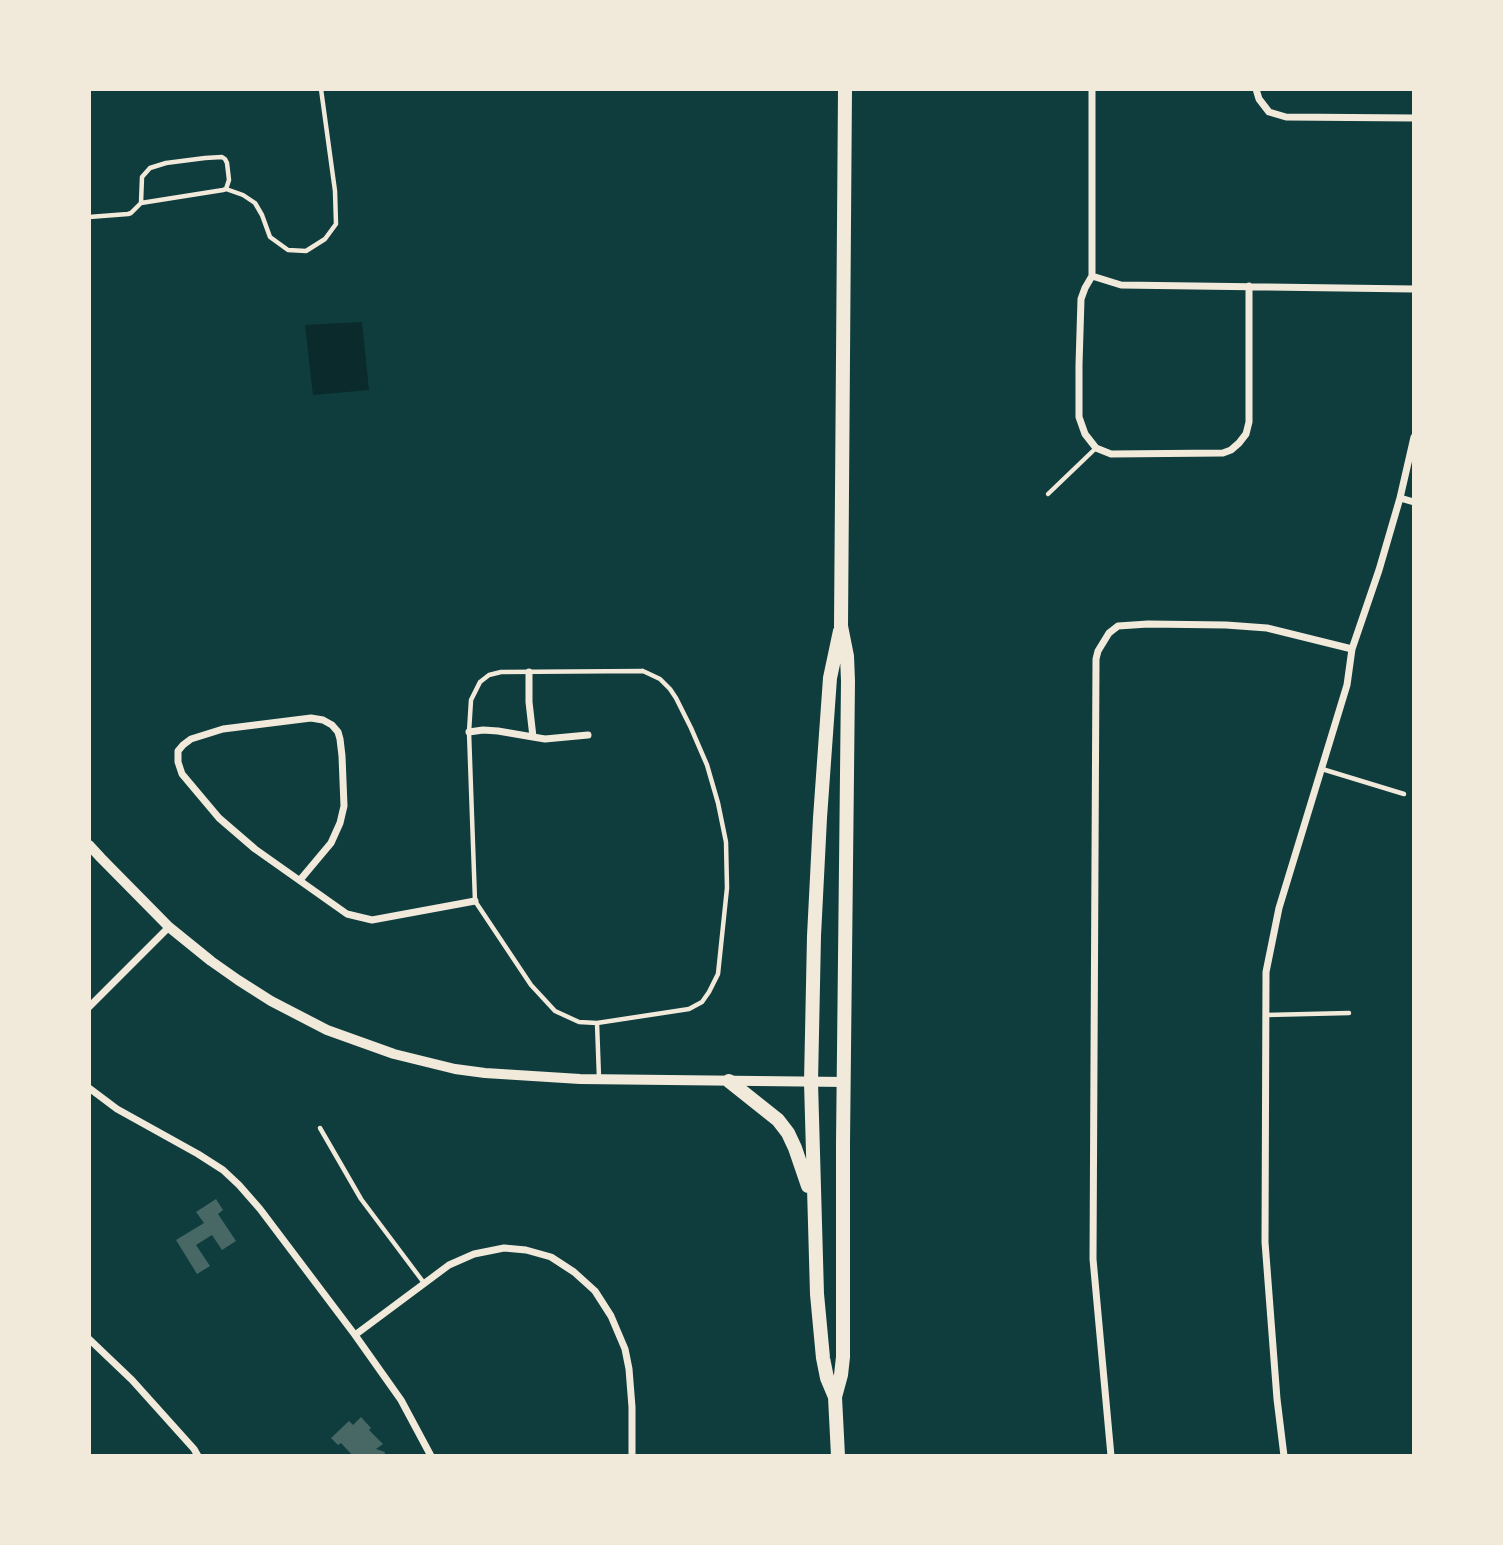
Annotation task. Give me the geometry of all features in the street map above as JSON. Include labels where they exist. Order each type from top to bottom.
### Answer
[{"type":"highway","points":[[838,1456],[835,1397],[824,1358],[817,1294],[811,1082],[820,818],[830,678],[841,626],[845,89]]},
{"type":"highway","points":[[835,1397],[843,1357],[848,681],[847,656],[841,626]]},
{"type":"highway","points":[[729,1081],[778,1120],[788,1133],[813,1201]]},
{"type":"street","points":[[1092,89],[1092,276],[1081,299],[1079,417],[1086,434],[1096,447],[1111,454],[1223,453],[1240,443],[1249,422],[1249,286]]},
{"type":"street","points":[[1256,89],[1259,99],[1269,111],[1286,117],[1414,118]]},
{"type":"street","points":[[1092,276],[1121,285],[1414,289]]},
{"type":"street","points":[[1284,1456],[1265,1242],[1266,972],[1279,908],[1346,685],[1352,649],[1400,498],[1414,437]]},
{"type":"street","points":[[1400,498],[1414,502]]},
{"type":"street","points":[[1111,1456],[1093,1259],[1098,650],[1109,633],[1118,626],[1148,624],[1267,628],[1352,649]]},
{"type":"street","points":[[529,672],[533,737]]},
{"type":"street","points":[[300,880],[331,843],[344,806],[341,747],[338,732],[332,725],[311,718],[223,729],[183,744],[178,751],[178,762],[183,774],[219,818],[255,849],[347,914],[372,919],[475,901]]},
{"type":"street","points":[[469,732],[498,731],[545,739],[588,735]]},
{"type":"street","points":[[89,845],[169,927],[211,961],[271,1002],[362,1044],[455,1069],[485,1073],[599,1080],[845,1082]]},
{"type":"street","points":[[89,1007],[169,927]]},
{"type":"street","points":[[89,1088],[117,1109],[198,1154],[239,1185],[355,1335],[401,1400],[431,1456]]},
{"type":"street","points":[[355,1335],[449,1265],[474,1254],[504,1248],[551,1256],[595,1291],[611,1316],[625,1349],[632,1407],[632,1456]]},
{"type":"street","points":[[89,1339],[132,1380],[198,1456]]},
{"type":"lane","points":[[89,217],[131,213],[141,203],[226,189],[255,203],[270,237],[288,250],[306,251],[325,239],[337,224],[321,89]]},
{"type":"lane","points":[[141,203],[142,177],[150,168],[166,163],[222,157],[228,170],[226,189]]},
{"type":"lane","points":[[1048,494],[1096,447]]},
{"type":"lane","points":[[643,671],[660,678],[676,698],[707,765],[726,842],[727,888],[718,974],[702,1002],[689,1009],[597,1023],[579,1022],[555,1012],[531,985],[475,901],[469,732],[471,700],[480,682],[489,675],[529,672],[643,671]]},
{"type":"lane","points":[[1321,769],[1404,794]]},
{"type":"lane","points":[[1266,1015],[1349,1013]]},
{"type":"lane","points":[[597,1023],[599,1080]]},
{"type":"lane","points":[[320,1128],[361,1199],[425,1283]]},
{"type":"water","points":[[362,322],[369,390],[313,395],[305,325]]},
{"type":"building","points":[[216,1199],[223,1210],[218,1214],[236,1241],[222,1250],[212,1235],[196,1245],[210,1266],[197,1274],[176,1240],[204,1223],[196,1212]]},
{"type":"building","points":[[361,1417],[383,1444],[376,1449],[385,1452],[384,1456],[353,1456],[341,1443],[338,1445],[331,1438],[349,1421],[353,1425]]}]
